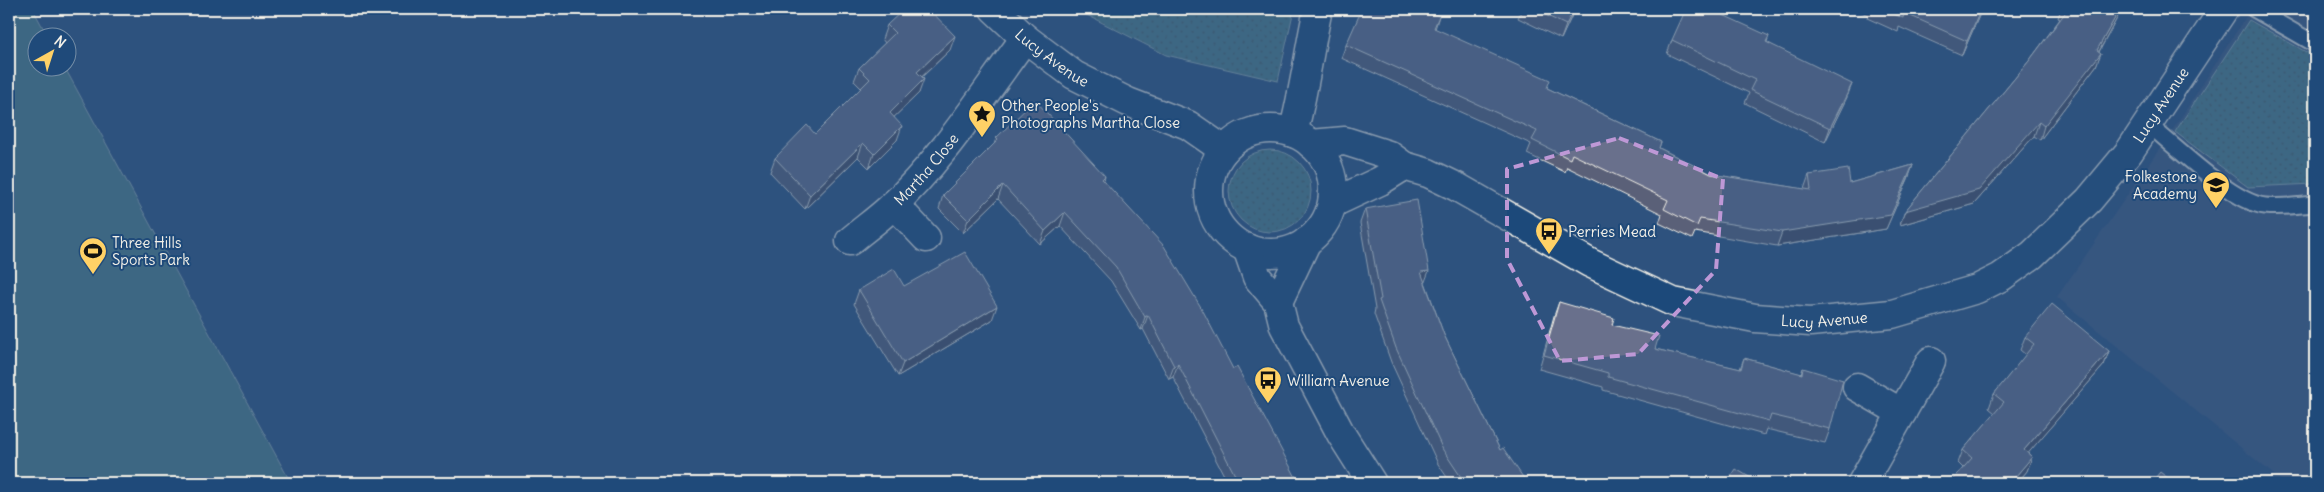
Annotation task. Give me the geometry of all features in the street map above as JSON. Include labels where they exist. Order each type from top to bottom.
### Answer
[{"type":"street","name":"Lucy Avenue","points":[[994,9],[1025,38],[1074,75],[1128,102],[1188,125],[1224,150]]},
{"type":"street","points":[[1302,139],[1306,65],[1318,9]]},
{"type":"street","name":"Lucy Avenue","points":[[1302,139],[1345,141],[1389,155],[1404,166],[1428,173],[1457,187],[1590,263],[1673,302],[1755,318],[1810,322],[1892,314],[1977,289],[2001,277],[2032,255],[2090,200],[2149,125],[2224,9]]},
{"type":"street","name":"Martha Close","points":[[850,240],[894,204],[929,166],[965,121],[1025,38]]},
{"type":"street","points":[[1275,129],[1302,139],[1320,153],[1328,168],[1333,188],[1333,203],[1321,227],[1306,241],[1288,251],[1268,253],[1247,248],[1226,232],[1217,223],[1210,205],[1208,185],[1213,168],[1224,150],[1238,138],[1256,130],[1275,129]]},
{"type":"street","points":[[1333,203],[1380,181],[1404,166]]},
{"type":"street","points":[[894,204],[926,238]]},
{"type":"street","points":[[1278,302],[1306,241]]},
{"type":"street","points":[[1247,248],[1257,277],[1278,302],[1284,326],[1340,434],[1372,483]]},
{"type":"street","points":[[1862,483],[1931,361]]},
{"type":"street","points":[[1857,387],[1902,413]]},
{"type":"lane","points":[[2254,9],[2315,44]]},
{"type":"lane","points":[[2149,125],[2232,192],[2252,202],[2265,206],[2315,204]]},
{"type":"highlighted area","points":[[1619,138],[1723,179],[1716,270],[1638,354],[1560,361],[1507,259],[1507,169]]},
{"type":"shaded area","name":"Folkestone Academy","points":[[2251,9],[2315,9],[2315,483],[2284,483],[2057,297],[2178,122]]},
{"type":"green space","name":"Three Hills Sports Park","points":[[9,9],[33,9],[43,28],[28,28],[28,78],[70,78],[291,483],[9,483]]},
{"type":"green space","points":[[1075,9],[1294,9],[1278,81],[1166,55]]},
{"type":"green space","points":[[2249,20],[2315,57],[2315,184],[2248,187],[2175,132]]},
{"type":"green space","points":[[1270,150],[1286,153],[1299,162],[1308,175],[1311,191],[1308,207],[1299,220],[1286,229],[1270,232],[1254,229],[1241,220],[1232,207],[1229,191],[1232,175],[1241,162],[1254,153]]},
{"type":"building","points":[[904,9],[929,9],[955,36],[917,72],[924,79],[890,113],[902,126],[874,154],[863,143],[810,195],[775,158],[807,125],[815,134],[870,79],[859,68],[895,33],[887,25]]},
{"type":"building","points":[[1362,9],[1423,9],[1439,16],[1434,28],[1550,80],[1547,88],[1661,142],[1659,148],[1711,174],[1811,190],[1809,175],[1848,169],[1850,183],[1913,165],[1891,215],[1782,232],[1700,219],[1697,226],[1664,209],[1668,200],[1572,154],[1570,159],[1532,140],[1537,131],[1346,45]]},
{"type":"building","points":[[1533,9],[1574,9],[1566,25]]},
{"type":"building","points":[[1686,9],[1710,9],[1769,36],[1766,42],[1852,84],[1830,128],[1750,90],[1755,80],[1672,40]]},
{"type":"building","points":[[1882,9],[1981,9],[1967,41],[1904,13],[1903,18]]},
{"type":"building","points":[[2068,9],[2120,9],[2097,50],[2101,53],[2044,126],[2039,122],[1979,190],[1905,211],[2029,61]]},
{"type":"building","points":[[1035,100],[1105,176],[1102,179],[1164,246],[1202,309],[1233,369],[1237,367],[1299,483],[1239,483],[1178,364],[1174,366],[1148,315],[1145,317],[1116,267],[1065,212],[1045,231],[1003,185],[968,220],[943,195],[998,140],[996,138]]},
{"type":"building","points":[[1417,200],[1429,271],[1421,272],[1444,335],[1500,450],[1503,448],[1527,483],[1465,483],[1443,450],[1396,348],[1379,300],[1381,299],[1365,209]]},
{"type":"building","points":[[965,252],[997,306],[903,363],[859,290],[894,269],[904,286]]},
{"type":"building","points":[[1559,302],[1614,318],[1612,325],[1659,336],[1655,349],[1741,369],[1744,358],[1802,374],[1803,368],[1843,380],[1830,429],[1771,415],[1769,421],[1608,377],[1608,373],[1544,355]]},
{"type":"building","points":[[2052,304],[2109,351],[2024,450],[2032,457],[2010,483],[1950,483],[1972,458],[1963,450],[2004,402],[1994,394],[2034,344],[2025,337]]},
{"type":"building","points":[[1736,469],[1759,483],[1727,483]]},
{"type":"building","points":[[2160,472],[2174,483],[2151,483]]},
{"type":"place","name":"Other People's Photographs Martha Close","points":[[982,138]]},
{"type":"place","name":"Folkestone Academy","points":[[2216,209]]},
{"type":"place","name":"Perries Mead","points":[[1549,255]]},
{"type":"place","name":"Three Hills Sports Park","points":[[93,275]]},
{"type":"place","name":"William Avenue","points":[[1268,404]]}]
